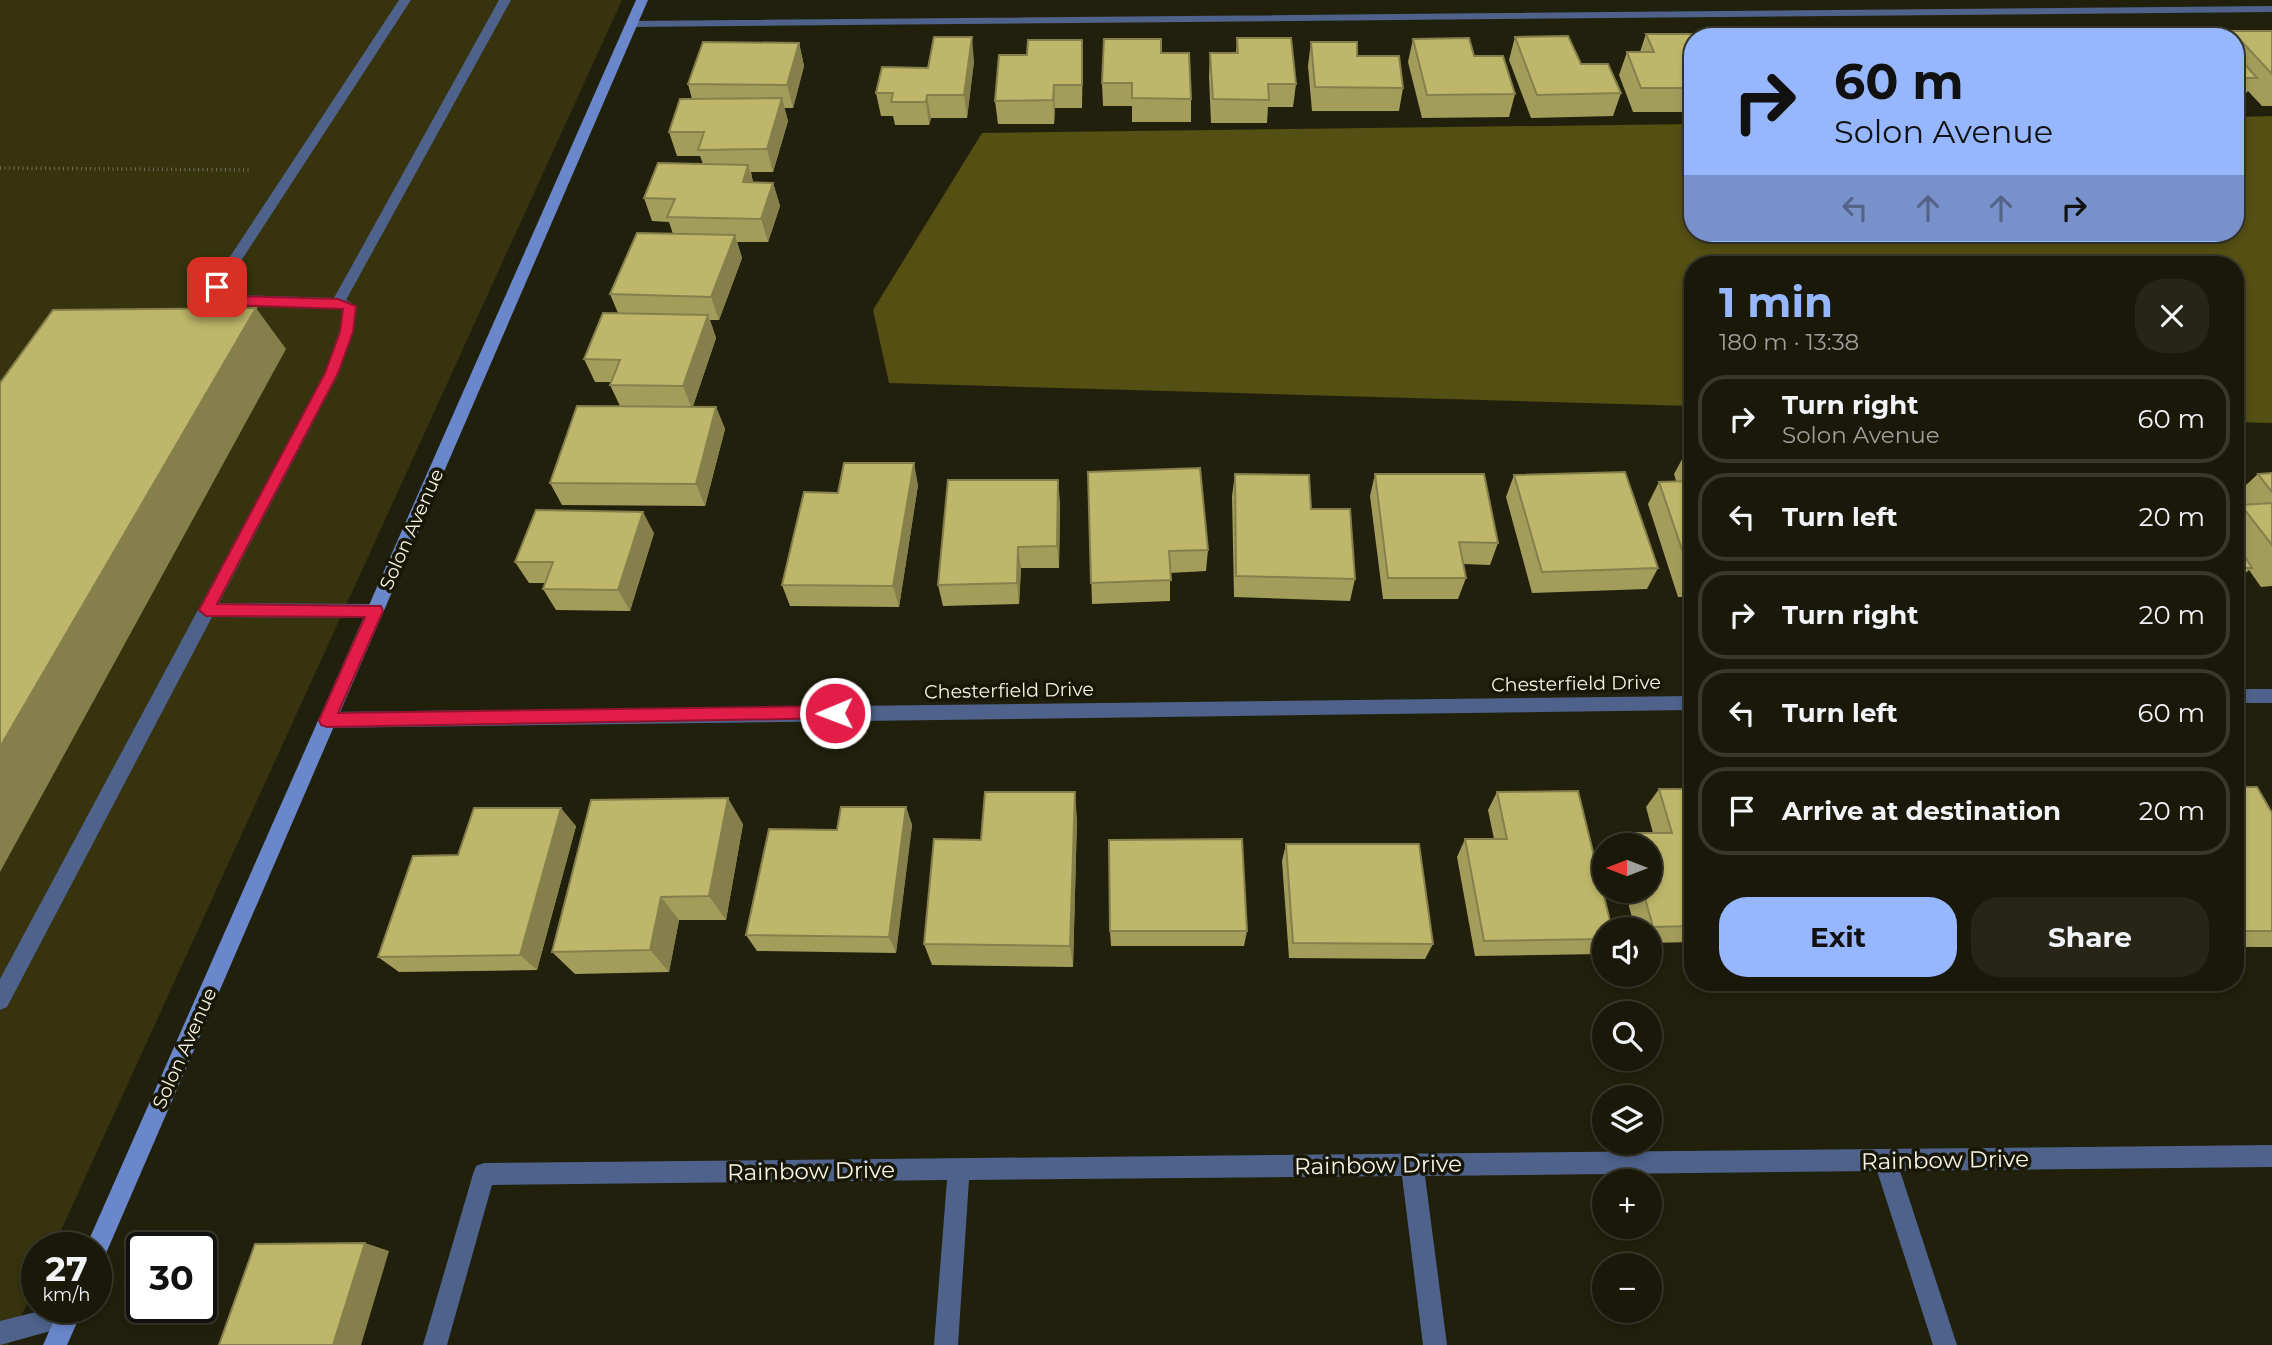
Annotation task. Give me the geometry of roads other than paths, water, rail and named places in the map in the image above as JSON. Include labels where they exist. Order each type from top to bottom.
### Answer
[{"type":"street","points":[[0,1000],[332,373],[350,306],[338,303],[230,300],[219,293],[217,287],[405,0]]},
{"type":"street","points":[[338,303],[505,0]]},
{"type":"street","name":"Solon Avenue","points":[[104,1232],[642,0]]},
{"type":"street","points":[[632,24],[2272,9]]},
{"type":"street","points":[[206,610],[375,611]]},
{"type":"street","points":[[2244,696],[2272,696]]},
{"type":"street","name":"Chesterfield Drive","points":[[327,720],[1684,703]]},
{"type":"street","name":"Rainbow Drive","points":[[435,1345],[484,1174],[2272,1156]]},
{"type":"street","points":[[1885,1160],[1945,1345]]},
{"type":"street","points":[[1412,1164],[1434,1345]]},
{"type":"street","points":[[946,1345],[959,1170]]},
{"type":"street","points":[[0,1333],[32,1323]]},
{"type":"street","points":[[55,1345],[65,1323]]}]
